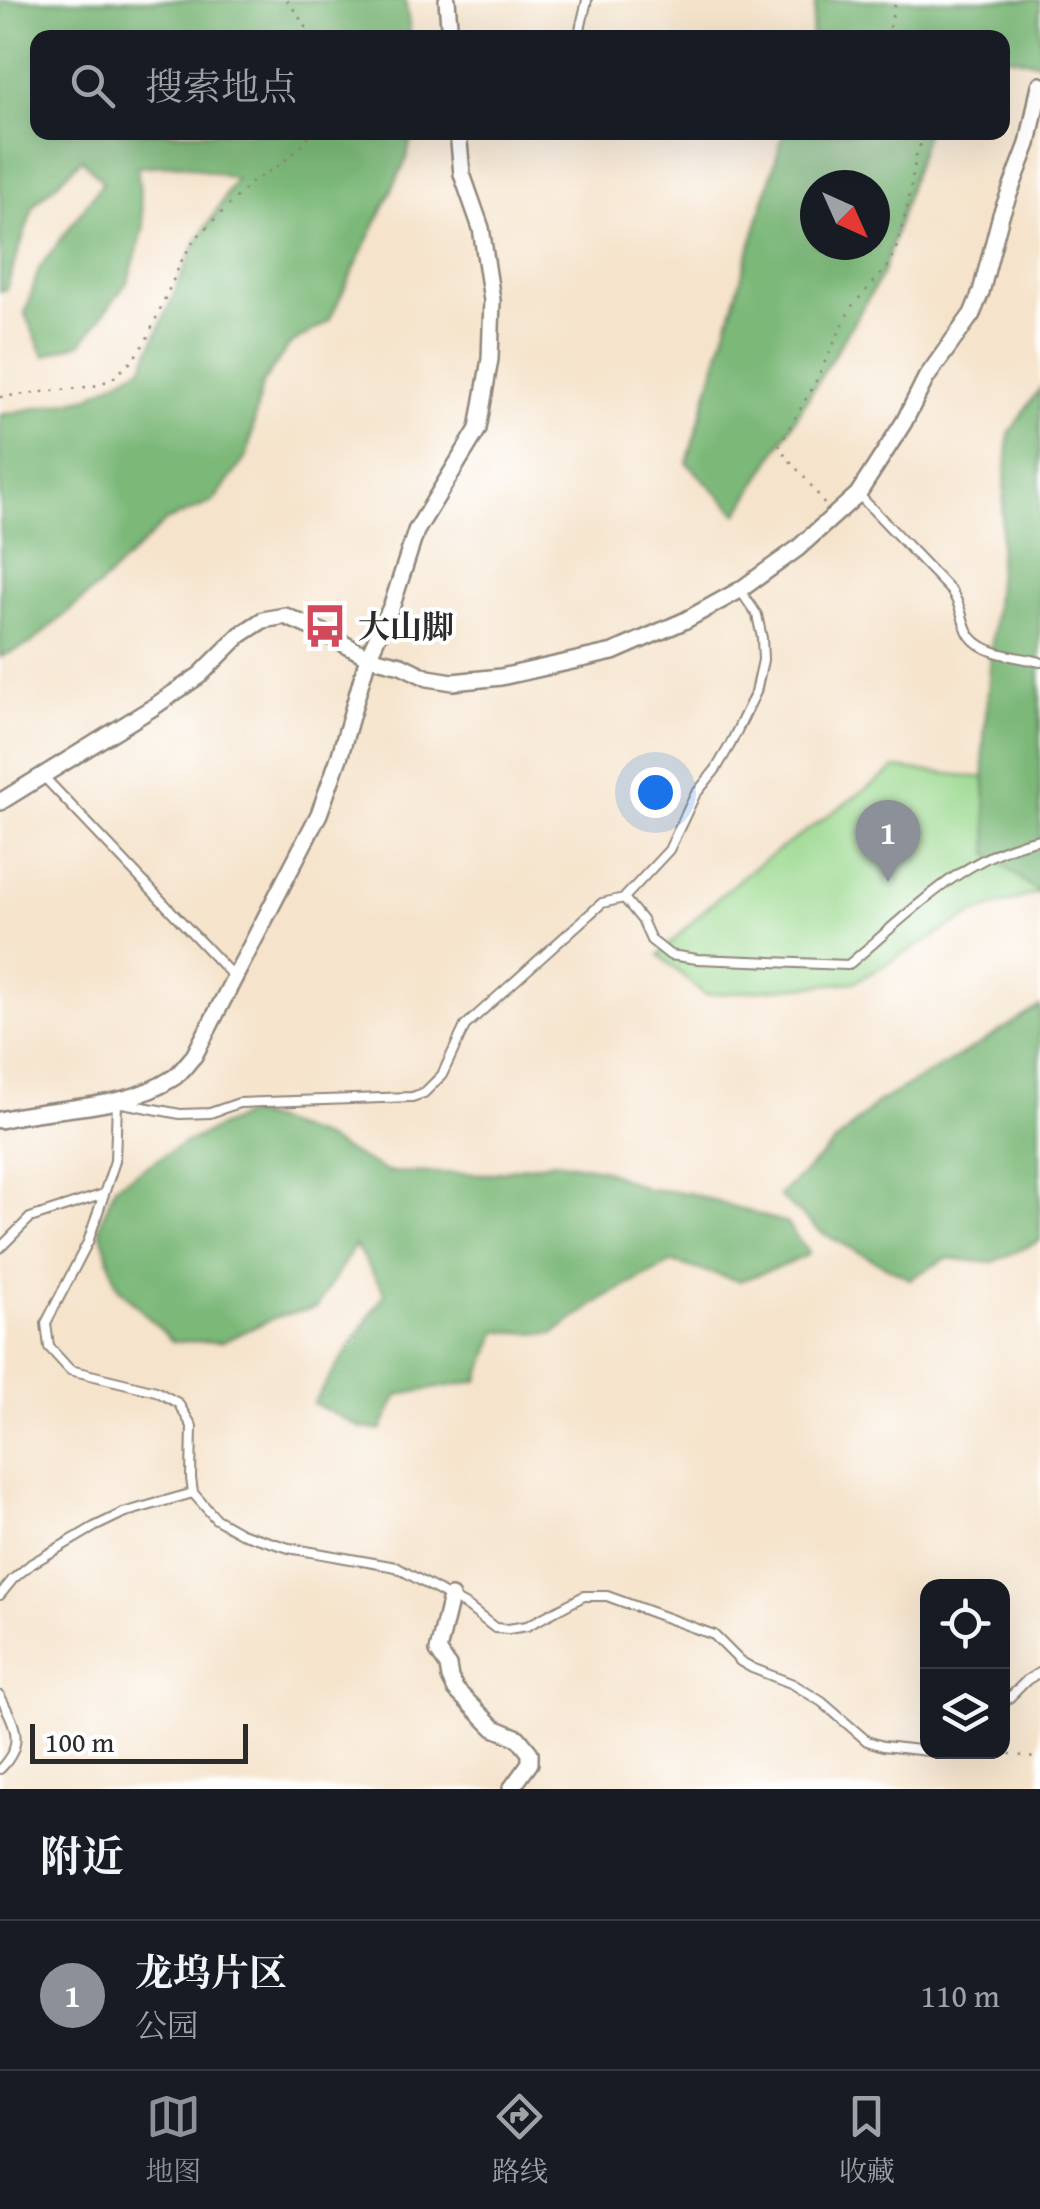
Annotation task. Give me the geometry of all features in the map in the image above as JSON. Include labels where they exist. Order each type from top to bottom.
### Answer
[{"type":"street","points":[[447,0],[449,30]]},
{"type":"street","points":[[0,802],[152,708],[200,674],[240,635],[263,620],[285,616],[368,657],[402,665],[428,678],[453,682],[501,677],[613,652],[684,621],[740,590],[797,548],[858,494],[904,422],[926,378],[972,314],[1001,215],[1028,144],[1040,85]]},
{"type":"street","points":[[0,1120],[118,1102],[176,1077],[194,1056],[318,814],[340,755],[368,657],[392,605],[416,531],[478,428],[490,359],[492,300],[480,228],[462,174],[459,140]]},
{"type":"street","points":[[451,1597],[438,1651],[456,1690],[494,1728],[518,1738],[530,1752],[530,1763],[511,1789]]},
{"type":"lane","points":[[580,30],[587,0]]},
{"type":"lane","points":[[858,494],[952,592],[972,640],[982,647],[1040,662]]},
{"type":"lane","points":[[740,590],[757,615],[762,638],[756,692],[730,745],[695,794],[669,850],[624,898],[602,903],[464,1026],[442,1076],[424,1093],[239,1103],[210,1113],[180,1114],[118,1102],[115,1161],[88,1242],[46,1323],[48,1347],[70,1370],[156,1391],[178,1403],[192,1426],[194,1493],[216,1518],[241,1533],[289,1548],[396,1566],[495,1628],[526,1626],[584,1596],[607,1596],[714,1635],[752,1668],[811,1694],[867,1741],[920,1750]]},
{"type":"lane","points":[[43,776],[234,977]]},
{"type":"lane","points":[[624,898],[642,920],[651,940],[670,954],[716,960],[848,965],[913,908],[962,873],[1002,850],[1040,839]]},
{"type":"lane","points":[[0,1248],[30,1218],[104,1194]]},
{"type":"lane","points":[[0,1595],[30,1564],[94,1527],[122,1513],[194,1493]]},
{"type":"lane","points":[[1010,1698],[1040,1672]]},
{"type":"lane","points":[[0,1696],[14,1722],[16,1740],[14,1753],[0,1769]]},
{"type":"path","points":[[287,0],[308,30]]},
{"type":"path","points":[[888,30],[896,0]]},
{"type":"path","points":[[0,397],[94,386],[112,378],[131,362],[146,341],[194,240],[252,181],[278,166],[306,140]]},
{"type":"path","points":[[832,519],[812,484],[794,468],[780,446],[816,384],[850,307],[886,268],[895,252],[922,140]]},
{"type":"path","points":[[1010,1754],[1040,1759]]},
{"type":"green space","points":[[0,0],[405,0],[410,30],[30,30],[30,140],[411,140],[407,158],[329,321],[288,346],[262,384],[247,456],[213,502],[166,521],[100,585],[30,644],[0,657],[0,415],[86,398],[143,366],[194,247],[236,179],[180,164],[137,167],[144,228],[128,281],[82,343],[44,356],[25,314],[39,269],[103,182],[82,159],[34,205],[6,289],[0,291]]},
{"type":"green space","points":[[816,0],[1040,0],[1040,63],[1010,57],[1010,30],[812,30]]},
{"type":"green space","points":[[782,140],[924,140],[890,249],[890,170],[800,170],[800,260],[887,260],[882,275],[738,514],[687,463]]},
{"type":"green space","points":[[1040,388],[1040,894],[989,854],[983,752],[1009,434]]},
{"type":"green space","points":[[896,768],[1040,784],[1040,892],[975,913],[855,982],[705,995],[659,955],[746,873]]},
{"type":"green space","points":[[1040,1006],[1040,1241],[991,1263],[947,1258],[910,1279],[822,1233],[779,1196],[877,1103]]},
{"type":"green space","points":[[249,1113],[318,1136],[387,1172],[489,1174],[555,1161],[601,1169],[647,1189],[689,1193],[786,1223],[809,1254],[739,1281],[673,1262],[605,1297],[553,1334],[497,1331],[478,1381],[398,1395],[381,1430],[362,1428],[313,1403],[385,1293],[355,1245],[316,1308],[276,1317],[222,1342],[172,1341],[117,1286],[99,1227],[115,1186],[184,1143]]},
{"type":"place","name":"大山脚","points":[[325,626]]},
{"type":"place","name":"龙坞片区","points":[[888,882]]}]
